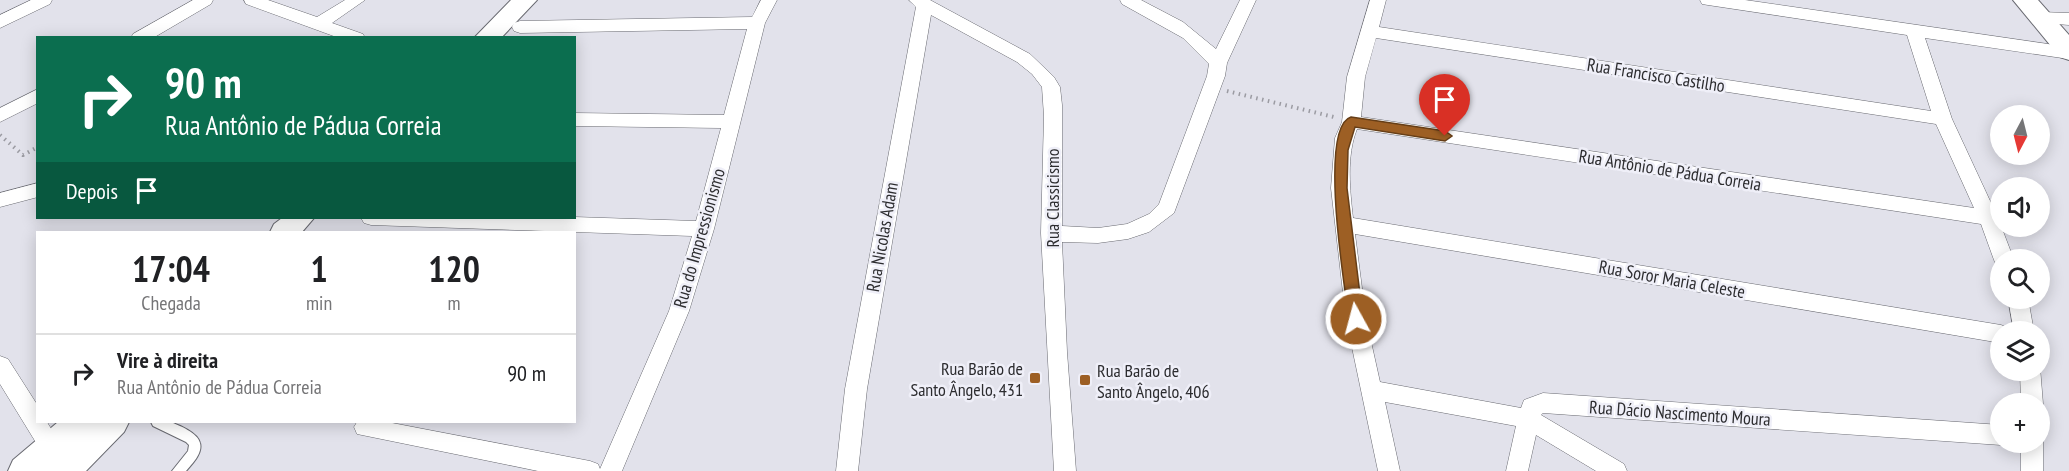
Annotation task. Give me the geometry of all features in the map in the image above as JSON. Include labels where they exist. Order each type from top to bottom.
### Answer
[{"type":"main road","points":[[488,36],[525,0]]},
{"type":"main road","points":[[514,32],[547,0]]},
{"type":"main road","points":[[2032,9],[2069,52]]},
{"type":"main road","points":[[286,231],[299,219]]},
{"type":"main road","points":[[307,231],[321,219]]},
{"type":"main road","points":[[57,459],[79,423]]},
{"type":"main road","points":[[25,471],[57,459],[111,423]]},
{"type":"street","points":[[0,22],[44,0]]},
{"type":"street","points":[[142,36],[205,0]]},
{"type":"street","points":[[252,0],[352,36]]},
{"type":"street","points":[[320,23],[357,0]]},
{"type":"street","name":"Rua do Impressionismo","points":[[611,471],[679,311],[704,229],[757,23],[769,0]]},
{"type":"street","points":[[1128,0],[1198,40],[1210,51],[1218,63]]},
{"type":"street","points":[[1052,233],[1098,236],[1116,234],[1143,226],[1160,217],[1167,208],[1212,87],[1218,63],[1248,0]]},
{"type":"street","points":[[1378,0],[1356,77],[1340,170],[1343,224],[1356,319],[1389,471]]},
{"type":"street","points":[[1708,0],[2069,52]]},
{"type":"street","name":"Rua Classicismo","points":[[921,2],[1015,53],[1032,64],[1050,84],[1053,116],[1052,233],[1059,398],[1065,471]]},
{"type":"street","name":"Rua Nicolas Adam","points":[[847,471],[858,378],[921,2]]},
{"type":"street","points":[[2032,9],[2069,19]]},
{"type":"street","points":[[514,32],[757,23]]},
{"type":"street","points":[[1914,30],[1943,119],[2000,249]]},
{"type":"street","name":"Rua Francisco Castilho","points":[[1369,31],[1943,119]]},
{"type":"street","points":[[0,116],[36,96]]},
{"type":"street","points":[[576,119],[732,122]]},
{"type":"street","name":"Rua Antônio de Pádua Correia","points":[[1348,121],[1988,218]]},
{"type":"street","points":[[0,200],[36,191]]},
{"type":"street","points":[[401,219],[704,229]]},
{"type":"street","name":"Rua Soror Maria Celeste","points":[[1343,224],[1990,332]]},
{"type":"street","points":[[0,365],[57,459]]},
{"type":"street","points":[[1371,390],[1529,419],[1616,471]]},
{"type":"street","name":"Rua Dácio Nascimento Moura","points":[[1529,419],[1532,407],[1543,404],[1990,434]]},
{"type":"street","points":[[1517,471],[1529,419]]},
{"type":"street","points":[[365,427],[590,471]]},
{"type":"street","points":[[2032,453],[2032,471]]},
{"type":"lane","points":[[159,423],[190,438],[195,444],[193,453],[178,471]]},
{"type":"path","points":[[1212,87],[1348,121]]},
{"type":"path","points":[[0,135],[23,155],[36,148]]},
{"type":"place","name":"Rua Barão de Santo Ângelo, 431","points":[[1035,378]]},
{"type":"place","name":"Rua Barão de Santo Ângelo, 406","points":[[1085,380]]},
{"type":"route","points":[[1356,319],[1340,188],[1341,150],[1351,122],[1445,136]]}]
